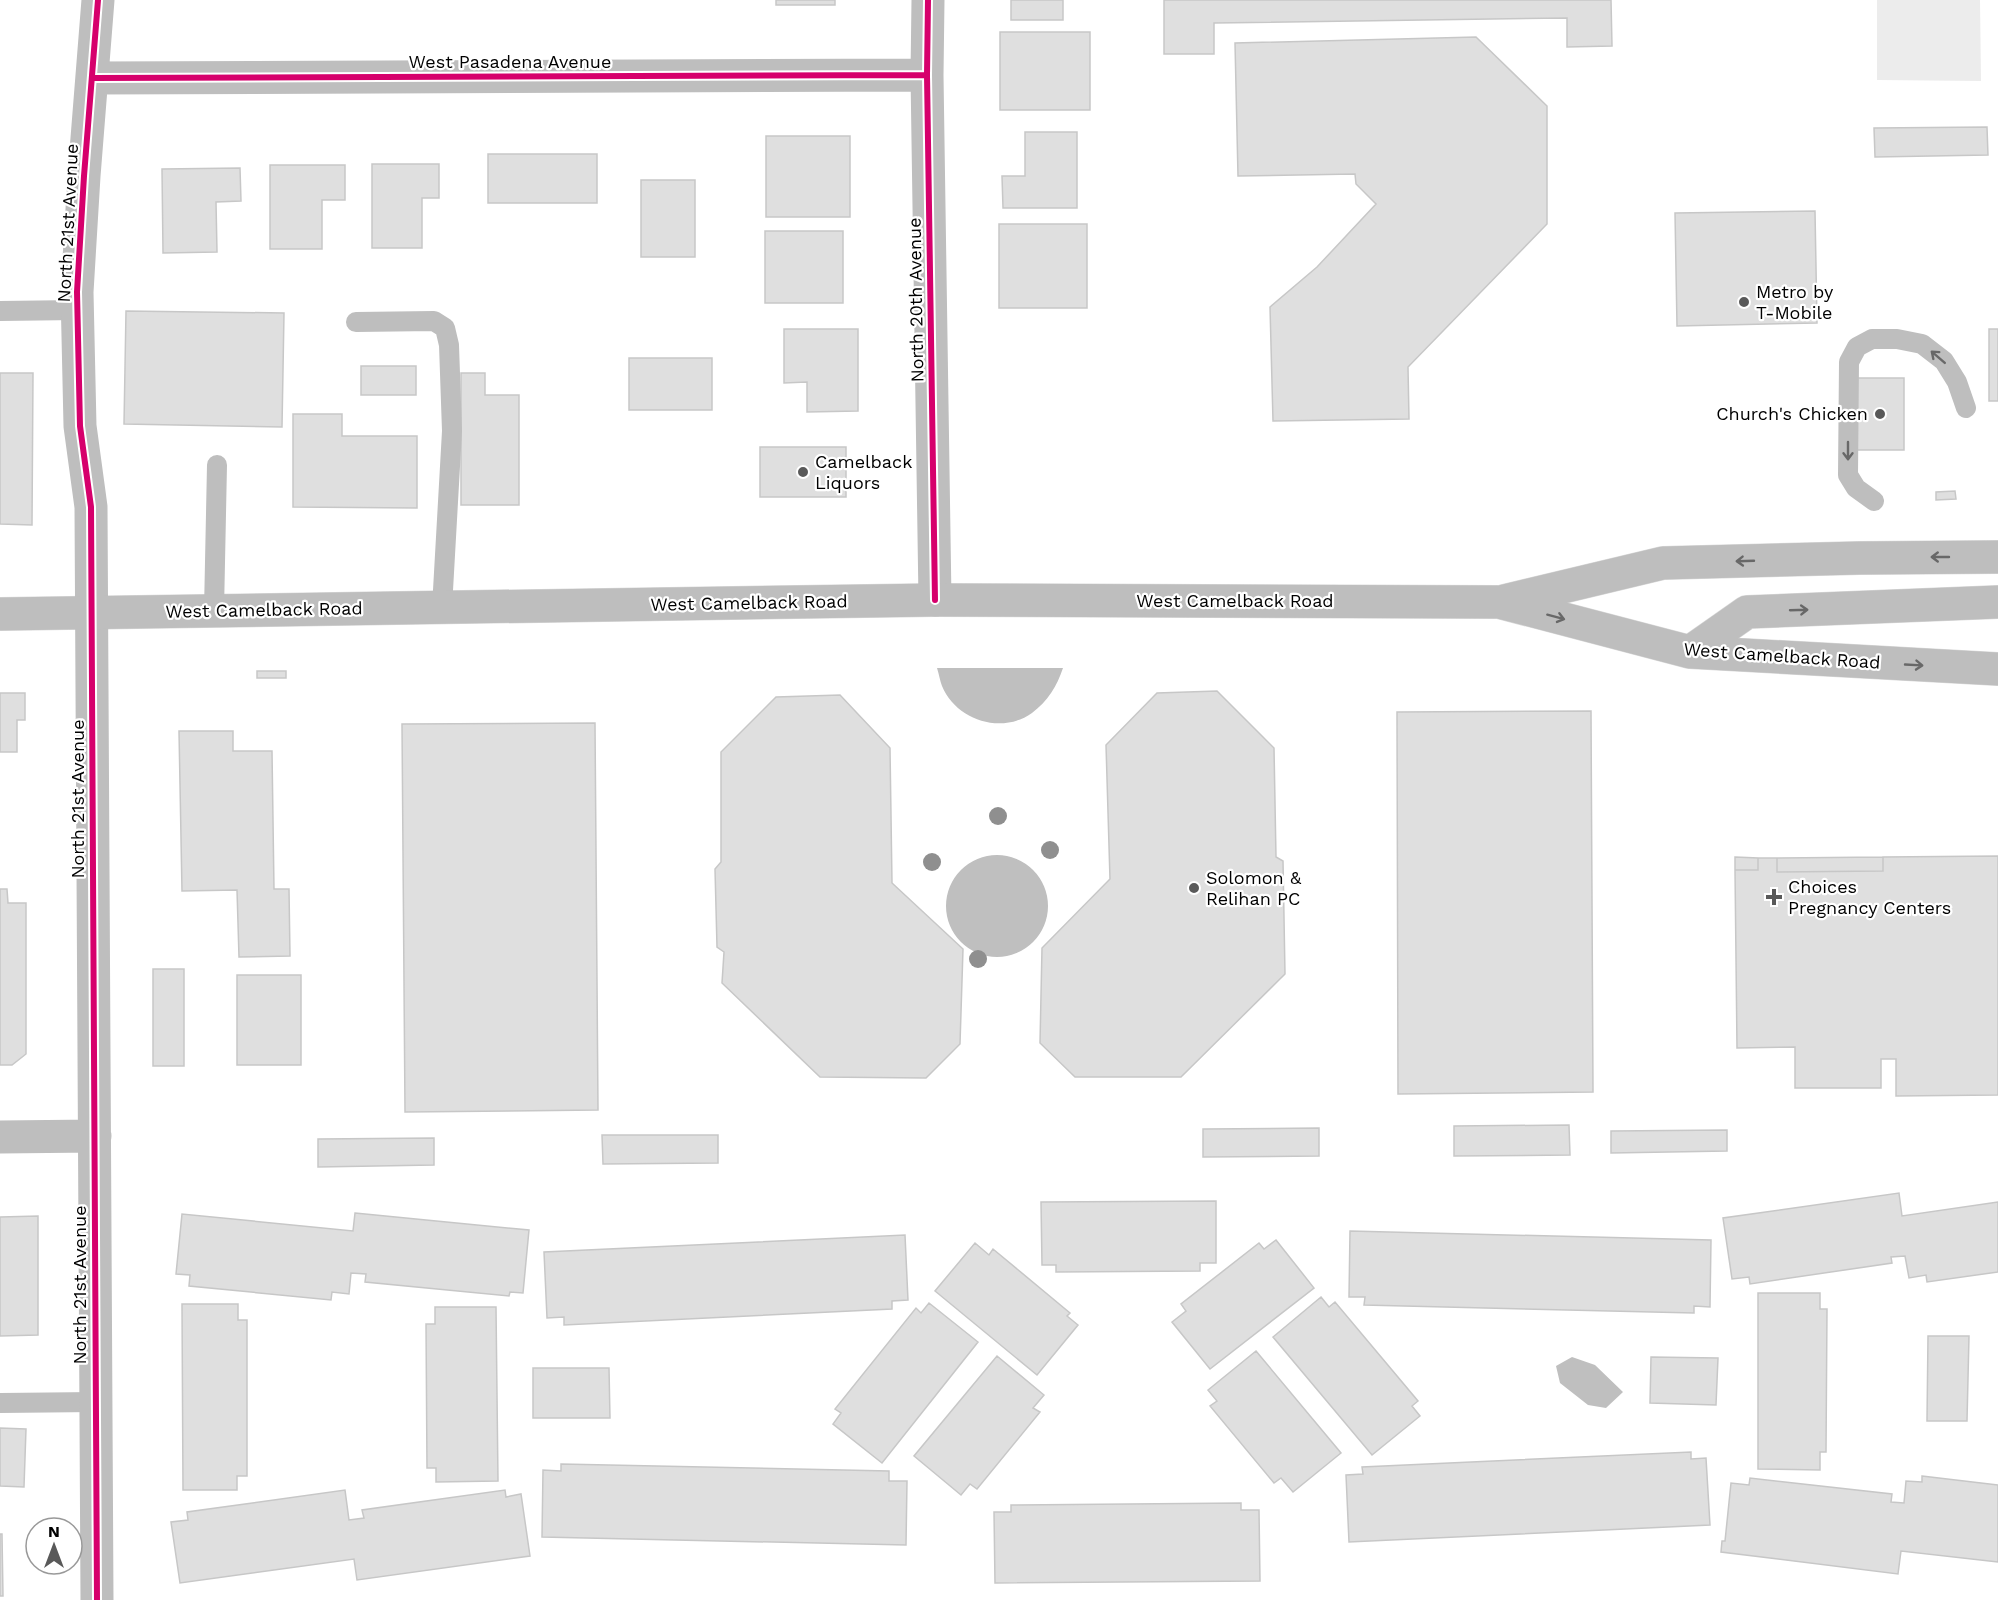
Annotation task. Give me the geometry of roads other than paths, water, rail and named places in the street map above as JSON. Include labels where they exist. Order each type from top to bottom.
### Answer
[{"type":"street","name":"North 21st Avenue","points":[[97,1600],[91,507],[80,426],[78,310],[84,176],[98,0]]},
{"type":"street","name":"North 20th Avenue","points":[[928,0],[927,75],[935,600]]},
{"type":"street","name":"West Pasadena Avenue","points":[[93,78],[927,75]]},
{"type":"street","name":"West Camelback Road","points":[[0,614],[935,600],[1499,602],[1662,563],[1998,557]]},
{"type":"street","name":"West Camelback Road","points":[[1499,602],[1690,652],[1998,669]]},
{"type":"street","points":[[1690,652],[1748,612],[1998,602]]},
{"type":"street","points":[[0,1137],[95,1136]]},
{"type":"lane","points":[[0,311],[78,310]]},
{"type":"lane","points":[[356,322],[434,321],[445,328],[449,345],[452,431],[442,608]]},
{"type":"lane","points":[[1874,501],[1856,488],[1848,475],[1849,362],[1857,347],[1872,339],[1897,339],[1922,344],[1944,361],[1957,382],[1966,408]]},
{"type":"lane","points":[[214,611],[217,465]]},
{"type":"lane","points":[[0,1403],[96,1402]]},
{"type":"place","name":"Metro by T-Mobile","points":[[1744,302]]},
{"type":"place","name":"Church's Chicken","points":[[1880,414]]},
{"type":"place","name":"Camelback Liquors","points":[[803,472]]},
{"type":"place","name":"Solomon & Relihan PC","points":[[1194,888]]},
{"type":"place","name":"Choices Pregnancy Centers","points":[[1774,897]]}]
